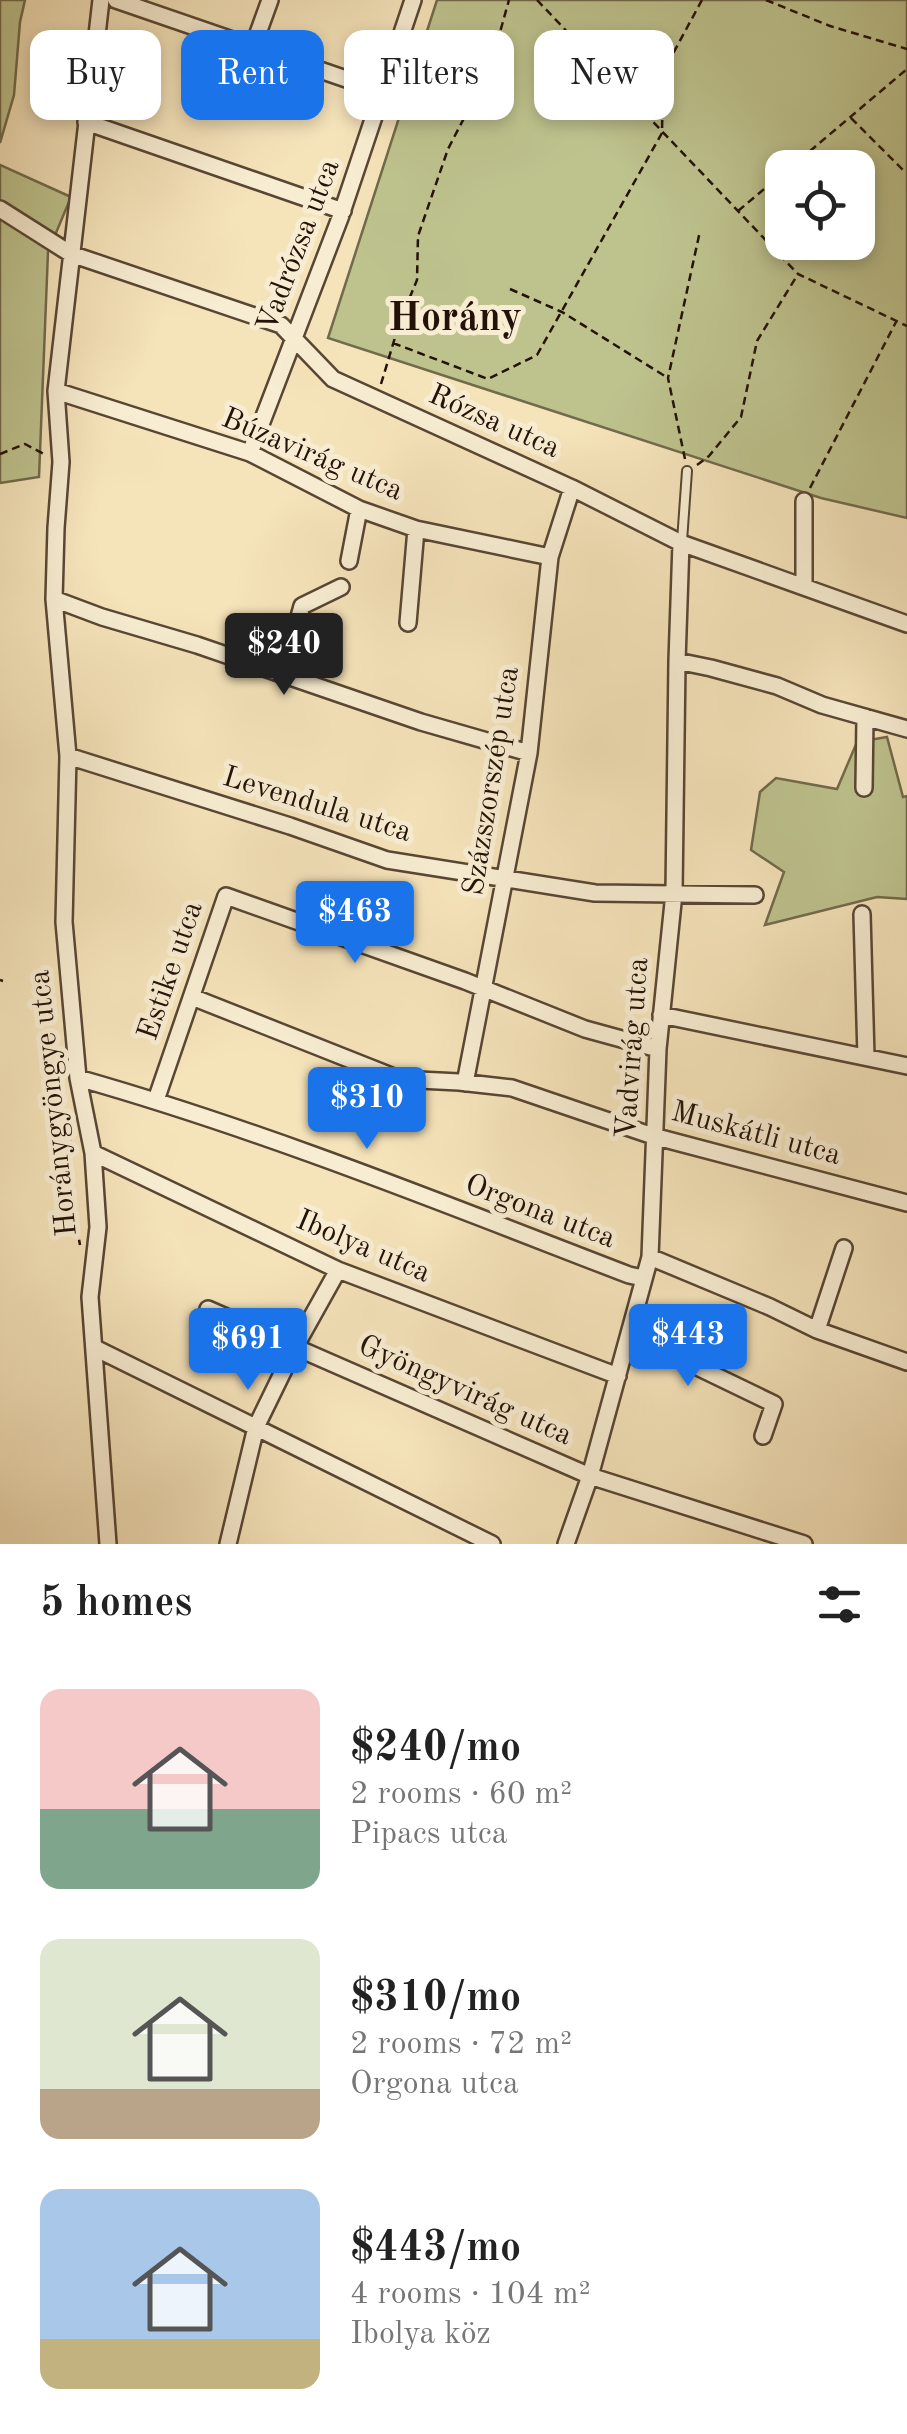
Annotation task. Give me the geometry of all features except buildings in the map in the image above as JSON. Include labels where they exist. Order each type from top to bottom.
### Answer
[{"type":"street","name":"Horánygyöngye utca","points":[[101,0],[56,391],[61,462],[54,599],[68,756],[64,922],[78,1078],[93,1153],[98,1227],[90,1297],[108,1544]]},
{"type":"street","points":[[116,0],[203,30]]},
{"type":"street","points":[[259,30],[270,0]]},
{"type":"street","name":"Vadrózsa utca","points":[[404,30],[413,0]]},
{"type":"street","name":"Vadrózsa utca","points":[[250,453],[374,120]]},
{"type":"street","points":[[86,122],[343,211]]},
{"type":"street","name":"Rózsa utca","points":[[0,209],[71,254],[281,326],[333,379],[572,488],[682,544],[907,624]]},
{"type":"street","name":"Búzavirág utca","points":[[56,391],[250,453],[359,509],[416,528],[550,557]]},
{"type":"street","name":"Százszorszép utca","points":[[464,1082],[528,753],[550,557],[572,488]]},
{"type":"street","points":[[804,501],[804,587]]},
{"type":"street","points":[[349,561],[359,509]]},
{"type":"street","points":[[408,624],[416,528]]},
{"type":"street","name":"Vadvirág utca","points":[[566,1544],[590,1476],[650,1258],[658,1049],[674,893],[682,544]]},
{"type":"street","points":[[283,674],[302,606],[342,587]]},
{"type":"street","points":[[54,599],[421,722],[528,753]]},
{"type":"street","points":[[677,661],[777,686],[822,705],[907,728]]},
{"type":"street","points":[[864,788],[866,716]]},
{"type":"street","name":"Levendula utca","points":[[68,756],[387,860],[595,893],[755,895]]},
{"type":"street","name":"Estike utca","points":[[156,1100],[226,896],[483,988],[585,1029],[658,1049]]},
{"type":"street","points":[[862,914],[866,1058]]},
{"type":"street","name":"Muskátli utca","points":[[192,997],[399,1079],[512,1088],[654,1136],[907,1204]]},
{"type":"street","points":[[661,1016],[907,1066]]},
{"type":"street","name":"Orgona utca","points":[[78,1078],[156,1100],[643,1278]]},
{"type":"street","name":"Ibolya utca","points":[[93,1153],[338,1270],[618,1376]]},
{"type":"street","points":[[817,1330],[844,1248]]},
{"type":"street","name":"Orgona utca","points":[[650,1258],[817,1330],[907,1362]]},
{"type":"street","points":[[228,1544],[256,1427],[338,1270]]},
{"type":"street","name":"Gyöngyvirág utca","points":[[208,1309],[590,1476],[804,1544]]},
{"type":"street","points":[[629,1334],[774,1404],[764,1436]]},
{"type":"street","points":[[96,1348],[492,1544]]},
{"type":"lane","points":[[682,544],[687,471]]},
{"type":"path","points":[[376,400],[400,320],[417,280],[418,236],[448,149],[490,68],[509,0]]},
{"type":"path","points":[[537,0],[798,274],[907,326]]},
{"type":"path","points":[[393,343],[488,379],[537,355],[662,133],[663,72],[702,0]]},
{"type":"path","points":[[766,0],[830,26],[907,49]]},
{"type":"path","points":[[811,150],[907,68]]},
{"type":"path","points":[[850,117],[906,172]]},
{"type":"path","points":[[737,212],[765,188]]},
{"type":"path","points":[[700,231],[668,378],[687,471],[710,456],[741,417],[757,341],[798,274]]},
{"type":"path","points":[[510,290],[562,312],[668,378]]},
{"type":"path","points":[[804,501],[897,320]]},
{"type":"path","points":[[0,454],[25,444],[61,462]]},
{"type":"path","points":[[73,1115],[66,1171],[80,1243]]},
{"type":"green space","points":[[0,0],[25,0],[14,95],[0,143]]},
{"type":"green space","points":[[437,0],[907,0],[907,518],[821,498],[328,338],[398,120],[514,120],[514,30],[427,30]]},
{"type":"green space","points":[[0,165],[71,197],[48,252],[39,477],[0,483]]},
{"type":"green space","points":[[887,737],[903,797],[907,796],[907,899],[877,897],[765,925],[784,872],[751,850],[760,792],[776,778],[837,789],[857,742]]},
{"type":"district","name":"Horány","points":[[455,320]]}]
